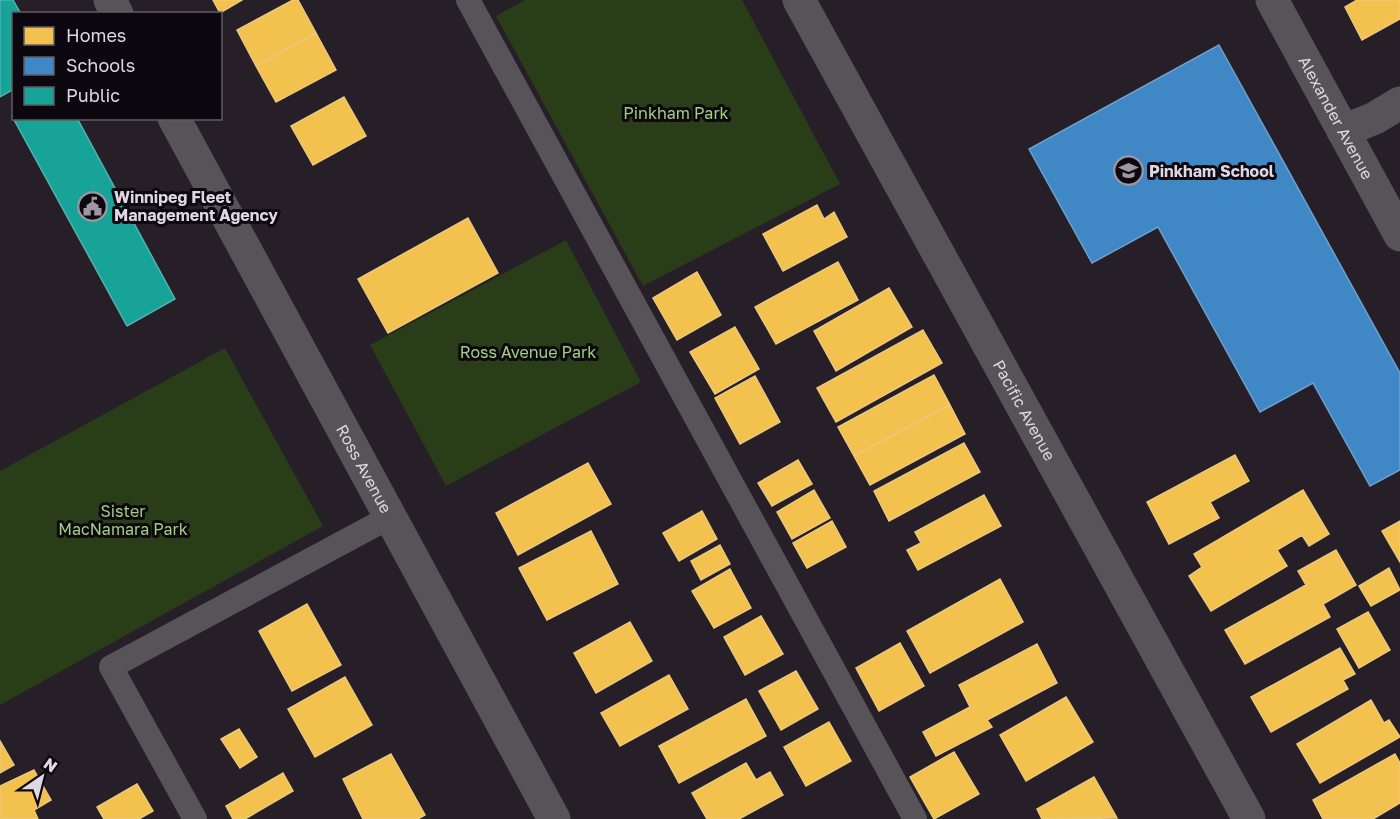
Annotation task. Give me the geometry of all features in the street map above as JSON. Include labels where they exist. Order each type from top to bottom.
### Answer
[{"type":"street","name":"Pacific Avenue","points":[[799,0],[1249,819]]},
{"type":"street","name":"Alexander Avenue","points":[[1272,0],[1400,235]]},
{"type":"street","points":[[1343,131],[1375,118],[1400,104]]},
{"type":"street","name":"Ross Avenue","points":[[175,120],[555,819]]},
{"type":"lane","points":[[468,0],[915,819]]},
{"type":"lane","points":[[195,819],[111,667],[390,517]]},
{"type":"green space","name":"Pinkham Park","points":[[525,0],[742,0],[840,184],[643,286],[496,16]]},
{"type":"green space","name":"Ross Avenue Park","points":[[566,240],[641,382],[446,486],[370,345]]},
{"type":"green space","name":"Sister MacNamara Park","points":[[225,348],[323,526],[0,705],[0,471]]},
{"type":"building: Homes","points":[[213,0],[242,0],[222,12],[219,12]]},
{"type":"building: Homes","points":[[293,0],[298,0],[316,33],[256,66],[237,30]]},
{"type":"building: Homes","points":[[1357,0],[1400,0],[1400,19],[1362,40],[1345,7]]},
{"type":"building: Homes","points":[[316,33],[336,70],[276,102],[256,66]]},
{"type":"building: Homes","points":[[344,97],[366,136],[313,165],[291,126]]},
{"type":"building: Homes","points":[[817,205],[824,219],[834,212],[847,237],[783,271],[763,234]]},
{"type":"building: Homes","points":[[468,218],[498,273],[388,333],[358,279]]},
{"type":"building: Homes","points":[[838,262],[858,300],[776,344],[755,307]]},
{"type":"building: Homes","points":[[697,272],[721,315],[677,340],[653,298]]},
{"type":"building: Homes","points":[[889,288],[912,327],[836,371],[814,331]]},
{"type":"building: Homes","points":[[735,327],[759,369],[715,394],[690,352]]},
{"type":"building: Homes","points":[[923,330],[942,363],[836,422],[817,388]]},
{"type":"building: Homes","points":[[934,375],[950,405],[854,456],[838,427]]},
{"type":"building: Homes","points":[[755,376],[780,422],[740,444],[715,398]]},
{"type":"building: Homes","points":[[950,405],[965,434],[870,485],[854,456]]},
{"type":"building: Homes","points":[[964,443],[980,472],[889,521],[874,491]]},
{"type":"building: Homes","points":[[1235,455],[1249,481],[1210,502],[1219,518],[1169,544],[1147,502]]},
{"type":"building: Homes","points":[[798,460],[812,484],[772,506],[758,483]]},
{"type":"building: Homes","points":[[588,463],[611,504],[518,555],[496,513]]},
{"type":"building: Homes","points":[[814,490],[830,518],[792,539],[777,512]]},
{"type":"building: Homes","points":[[1303,490],[1329,534],[1309,546],[1302,535],[1277,550],[1287,566],[1211,611],[1189,576],[1202,567],[1194,554]]},
{"type":"building: Homes","points":[[984,495],[1001,526],[918,570],[907,550],[921,543],[915,532]]},
{"type":"building: Homes","points":[[702,511],[717,539],[679,561],[663,533]]},
{"type":"building: Homes","points":[[832,521],[846,547],[807,568],[793,543]]},
{"type":"building: Homes","points":[[1400,521],[1400,562],[1382,531]]},
{"type":"building: Homes","points":[[591,531],[618,584],[547,620],[519,568]]},
{"type":"building: Homes","points":[[720,545],[730,564],[701,580],[691,561]]},
{"type":"building: Homes","points":[[1336,550],[1356,585],[1323,604],[1330,617],[1245,664],[1225,630],[1306,585],[1298,571]]},
{"type":"building: Homes","points":[[1389,568],[1400,590],[1371,606],[1359,586]]},
{"type":"building: Homes","points":[[730,569],[751,608],[714,628],[692,591]]},
{"type":"building: Homes","points":[[1000,579],[1023,622],[930,673],[907,631]]},
{"type":"building: Homes","points":[[307,604],[341,665],[292,691],[259,631]]},
{"type":"building: Homes","points":[[1368,612],[1390,650],[1359,668],[1337,629]]},
{"type":"building: Homes","points":[[761,616],[783,654],[745,675],[724,637]]},
{"type":"building: Homes","points":[[630,622],[652,661],[596,693],[574,653]]},
{"type":"building: Homes","points":[[900,643],[924,686],[879,711],[856,668]]},
{"type":"building: Homes","points":[[1037,644],[1057,683],[987,720],[992,727],[936,756],[923,732],[970,707],[959,685]]},
{"type":"building: Homes","points":[[1340,648],[1355,674],[1343,680],[1348,689],[1271,732],[1251,697]]},
{"type":"building: Homes","points":[[796,671],[818,709],[781,730],[759,691]]},
{"type":"building: Homes","points":[[669,675],[688,709],[620,746],[601,713]]},
{"type":"building: Homes","points":[[345,677],[372,725],[315,757],[288,709]]},
{"type":"building: Homes","points":[[1066,697],[1093,742],[1026,781],[1000,735]]},
{"type":"building: Homes","points":[[746,699],[766,736],[679,783],[659,746]]},
{"type":"building: Homes","points":[[1371,700],[1384,723],[1389,720],[1400,737],[1320,783],[1297,744]]},
{"type":"building: Homes","points":[[829,722],[851,761],[806,786],[784,747]]},
{"type":"building: Homes","points":[[239,729],[257,757],[240,768],[221,739]]},
{"type":"building: Homes","points":[[0,741],[14,765],[0,773]]},
{"type":"building: Homes","points":[[954,752],[979,794],[934,819],[910,777]]},
{"type":"building: Homes","points":[[391,754],[425,815],[418,819],[363,819],[343,779]]},
{"type":"building: Homes","points":[[1395,754],[1400,763],[1400,803],[1373,819],[1323,819],[1313,800]]},
{"type":"building: Homes","points":[[746,763],[756,780],[770,772],[783,795],[739,819],[707,819],[692,793]]},
{"type":"building: Homes","points":[[34,770],[51,800],[34,810],[38,819],[0,819],[0,786]]},
{"type":"building: Homes","points":[[283,773],[293,791],[245,819],[233,819],[226,806]]},
{"type":"building: Homes","points":[[1094,777],[1117,818],[1042,819],[1037,809]]},
{"type":"building: Homes","points":[[137,784],[153,811],[139,819],[104,819],[97,807]]},
{"type":"building: Schools","points":[[1219,45],[1400,373],[1400,470],[1370,486],[1313,383],[1260,412],[1158,227],[1092,263],[1029,149]]},
{"type":"building: Public","points":[[0,0],[13,0],[20,12],[12,12],[12,90],[0,97]]},
{"type":"building: Public","points":[[14,120],[78,120],[175,299],[127,326]]},
{"type":"place","name":"Pinkham School","points":[[1128,171]]},
{"type":"place","name":"Winnipeg Fleet Management Agency","points":[[93,206]]}]
